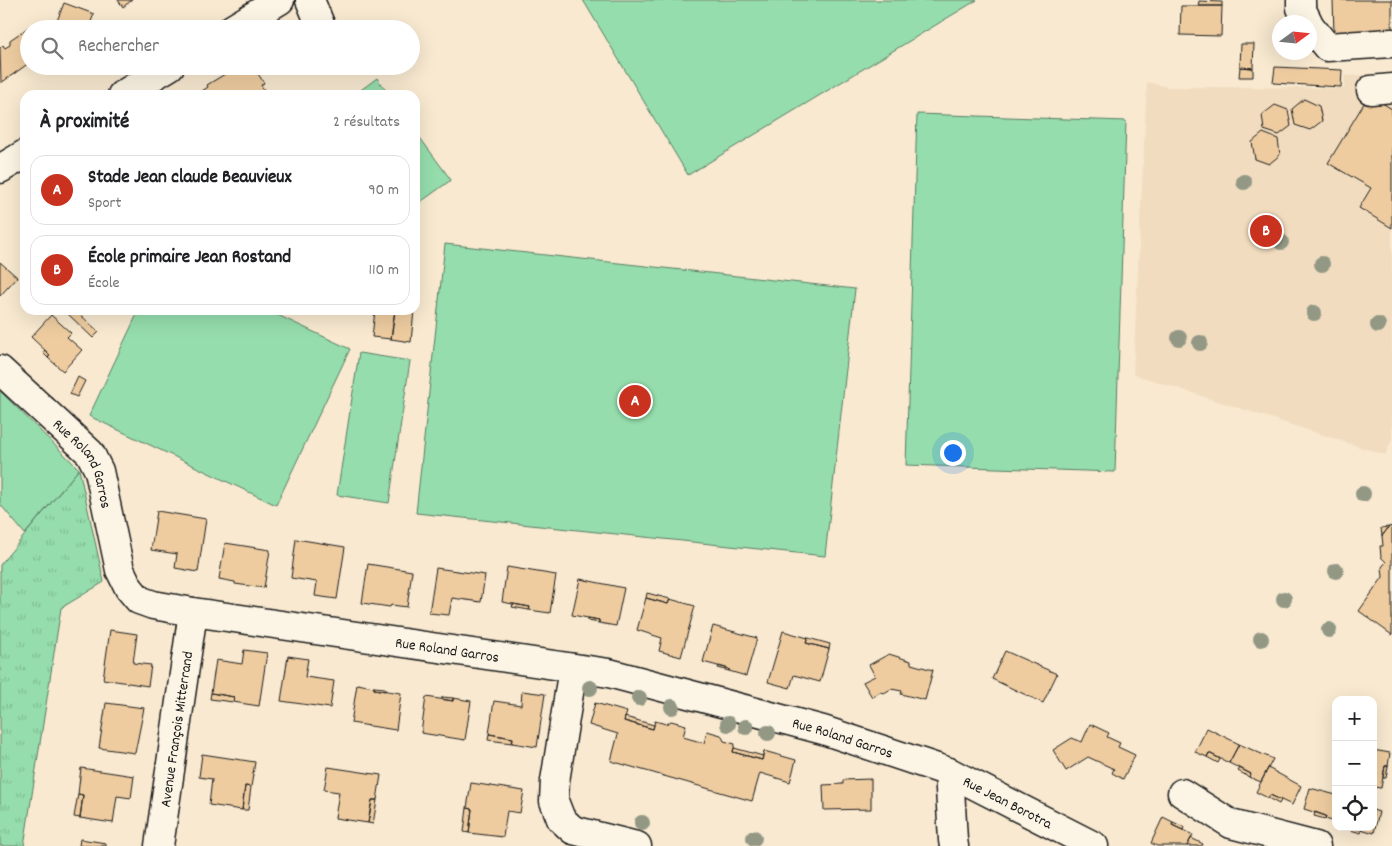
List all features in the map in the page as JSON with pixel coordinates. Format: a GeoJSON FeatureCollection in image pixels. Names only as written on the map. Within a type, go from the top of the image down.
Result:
{"type":"FeatureCollection","features":[{"type":"Feature","properties":{"kind":"street"},"geometry":{"type":"LineString","coordinates":[[247,20],[280,0]]}},
{"type":"Feature","properties":{"kind":"street"},"geometry":{"type":"LineString","coordinates":[[310,0],[318,20]]}},
{"type":"Feature","properties":{"kind":"street"},"geometry":{"type":"LineString","coordinates":[[1301,0],[1301,8],[1304,15]]}},
{"type":"Feature","properties":{"kind":"street"},"geometry":{"type":"LineString","coordinates":[[1317,35],[1327,47],[1392,43]]}},
{"type":"Feature","properties":{"kind":"street"},"geometry":{"type":"LineString","coordinates":[[130,90],[155,75]]}},
{"type":"Feature","properties":{"kind":"street"},"geometry":{"type":"LineString","coordinates":[[0,169],[20,157]]}},
{"type":"Feature","properties":{"kind":"street","name":"Rue Roland Garros"},"geometry":{"type":"LineString","coordinates":[[0,370],[90,452],[99,471],[120,570],[129,588],[139,600],[153,605],[193,612],[609,673],[823,730],[949,772]]}},
{"type":"Feature","properties":{"kind":"street","name":"Avenue François Mitterrand"},"geometry":{"type":"LineString","coordinates":[[159,846],[193,612]]}},
{"type":"Feature","properties":{"kind":"street"},"geometry":{"type":"LineString","coordinates":[[573,668],[555,781],[554,801],[561,819],[573,830],[636,846]]}},
{"type":"Feature","properties":{"kind":"street"},"geometry":{"type":"LineString","coordinates":[[949,772],[954,846]]}},
{"type":"Feature","properties":{"kind":"street","name":"Rue Jean Borotra"},"geometry":{"type":"LineString","coordinates":[[949,772],[1094,846]]}},
{"type":"Feature","properties":{"kind":"street"},"geometry":{"type":"LineString","coordinates":[[1182,793],[1231,824],[1316,846]]}},
{"type":"Feature","properties":{"kind":"shaded area"},"geometry":{"type":"Polygon","coordinates":[[[1392,74],[1392,440],[1385,455],[1133,374],[1147,82],[1168,87],[1345,88],[1344,76],[1392,74]]]}},
{"type":"Feature","properties":{"kind":"green space"},"geometry":{"type":"Polygon","coordinates":[[[583,0],[977,0],[688,175],[583,0]]]}},
{"type":"Feature","properties":{"kind":"green space"},"geometry":{"type":"Polygon","coordinates":[[[377,78],[385,90],[361,90],[377,78]]]}},
{"type":"Feature","properties":{"kind":"green space"},"geometry":{"type":"Polygon","coordinates":[[[917,114],[1126,121],[1115,472],[906,465],[917,114]]]}},
{"type":"Feature","properties":{"kind":"green space"},"geometry":{"type":"Polygon","coordinates":[[[420,138],[451,180],[420,202],[420,138]]]}},
{"type":"Feature","properties":{"kind":"green space"},"geometry":{"type":"Polygon","coordinates":[[[445,244],[855,289],[825,556],[416,513],[445,244]]]}},
{"type":"Feature","properties":{"kind":"green space"},"geometry":{"type":"Polygon","coordinates":[[[137,315],[278,315],[350,349],[276,505],[89,416],[137,315]]]}},
{"type":"Feature","properties":{"kind":"green space"},"geometry":{"type":"Polygon","coordinates":[[[359,353],[410,361],[389,503],[337,495],[359,353]]]}},
{"type":"Feature","properties":{"kind":"green space"},"geometry":{"type":"Polygon","coordinates":[[[0,391],[79,469],[25,534],[0,504],[0,391]]]}},
{"type":"Feature","properties":{"kind":"green space"},"geometry":{"type":"Polygon","coordinates":[[[79,469],[104,582],[61,608],[24,846],[0,846],[0,565],[79,469]]]}},
{"type":"Feature","properties":{"kind":"building"},"geometry":{"type":"Polygon","coordinates":[[[118,0],[132,0],[123,7],[118,0]]]}},
{"type":"Feature","properties":{"kind":"building"},"geometry":{"type":"Polygon","coordinates":[[[1333,0],[1392,0],[1392,32],[1334,34],[1333,0]]]}},
{"type":"Feature","properties":{"kind":"building"},"geometry":{"type":"Polygon","coordinates":[[[1199,1],[1222,2],[1222,6],[1198,6],[1199,1]]]}},
{"type":"Feature","properties":{"kind":"building"},"geometry":{"type":"Polygon","coordinates":[[[64,3],[94,14],[92,20],[57,20],[64,3]]]}},
{"type":"Feature","properties":{"kind":"building"},"geometry":{"type":"Polygon","coordinates":[[[1181,6],[1222,6],[1221,36],[1180,35],[1181,6]]]}},
{"type":"Feature","properties":{"kind":"building"},"geometry":{"type":"Polygon","coordinates":[[[20,33],[20,69],[1,83],[0,48],[3,45],[5,48],[10,45],[10,40],[20,33]]]}},
{"type":"Feature","properties":{"kind":"building"},"geometry":{"type":"Polygon","coordinates":[[[1241,44],[1254,44],[1253,68],[1240,67],[1241,44]]]}},
{"type":"Feature","properties":{"kind":"building"},"geometry":{"type":"Polygon","coordinates":[[[1240,67],[1253,68],[1253,77],[1239,77],[1240,67]]]}},
{"type":"Feature","properties":{"kind":"building"},"geometry":{"type":"Polygon","coordinates":[[[1275,67],[1342,70],[1341,87],[1273,83],[1275,67]]]}},
{"type":"Feature","properties":{"kind":"building"},"geometry":{"type":"Polygon","coordinates":[[[223,75],[259,75],[264,83],[261,85],[264,90],[204,90],[208,87],[207,85],[223,75]]]}},
{"type":"Feature","properties":{"kind":"building"},"geometry":{"type":"Polygon","coordinates":[[[1369,95],[1392,109],[1392,228],[1359,208],[1371,188],[1328,163],[1369,95]]]}},
{"type":"Feature","properties":{"kind":"building"},"geometry":{"type":"Polygon","coordinates":[[[1304,99],[1319,106],[1322,121],[1310,130],[1295,125],[1292,109],[1304,99]]]}},
{"type":"Feature","properties":{"kind":"building"},"geometry":{"type":"Polygon","coordinates":[[[1275,105],[1288,110],[1291,126],[1279,135],[1264,130],[1262,115],[1275,105]]]}},
{"type":"Feature","properties":{"kind":"building"},"geometry":{"type":"Polygon","coordinates":[[[1263,133],[1278,139],[1280,155],[1269,164],[1255,159],[1252,142],[1263,133]]]}},
{"type":"Feature","properties":{"kind":"building"},"geometry":{"type":"Polygon","coordinates":[[[0,262],[17,277],[0,296],[0,262]]]}},
{"type":"Feature","properties":{"kind":"building"},"geometry":{"type":"Polygon","coordinates":[[[51,315],[71,333],[67,337],[82,350],[63,371],[48,358],[50,355],[31,337],[51,315]]]}},
{"type":"Feature","properties":{"kind":"building"},"geometry":{"type":"Polygon","coordinates":[[[69,315],[80,315],[99,332],[93,338],[69,315]]]}},
{"type":"Feature","properties":{"kind":"building"},"geometry":{"type":"Polygon","coordinates":[[[374,315],[394,315],[391,339],[372,337],[374,315]]]}},
{"type":"Feature","properties":{"kind":"building"},"geometry":{"type":"Polygon","coordinates":[[[394,315],[414,315],[411,342],[391,339],[394,315]]]}},
{"type":"Feature","properties":{"kind":"building"},"geometry":{"type":"Polygon","coordinates":[[[45,350],[50,355],[48,358],[43,353],[45,350]]]}},
{"type":"Feature","properties":{"kind":"building"},"geometry":{"type":"Polygon","coordinates":[[[78,377],[85,381],[77,397],[70,394],[78,377]]]}},
{"type":"Feature","properties":{"kind":"building"},"geometry":{"type":"Polygon","coordinates":[[[157,511],[206,519],[198,572],[175,568],[177,554],[151,550],[157,511]]]}},
{"type":"Feature","properties":{"kind":"building"},"geometry":{"type":"Polygon","coordinates":[[[1392,526],[1392,635],[1359,611],[1383,577],[1382,567],[1386,562],[1381,557],[1380,546],[1383,546],[1382,536],[1392,526]]]}},
{"type":"Feature","properties":{"kind":"building"},"geometry":{"type":"Polygon","coordinates":[[[1389,527],[1382,536],[1381,528],[1389,527]]]}},
{"type":"Feature","properties":{"kind":"building"},"geometry":{"type":"Polygon","coordinates":[[[296,539],[345,547],[337,599],[315,596],[317,582],[291,578],[296,539]]]}},
{"type":"Feature","properties":{"kind":"building"},"geometry":{"type":"Polygon","coordinates":[[[225,543],[270,550],[264,588],[235,584],[235,582],[219,579],[225,543]]]}},
{"type":"Feature","properties":{"kind":"building"},"geometry":{"type":"Polygon","coordinates":[[[368,564],[412,571],[407,607],[391,605],[390,607],[362,603],[368,564]]]}},
{"type":"Feature","properties":{"kind":"building"},"geometry":{"type":"Polygon","coordinates":[[[507,567],[556,575],[550,613],[529,610],[530,607],[502,602],[507,567]]]}},
{"type":"Feature","properties":{"kind":"building"},"geometry":{"type":"Polygon","coordinates":[[[436,568],[485,575],[481,602],[452,598],[449,615],[429,613],[436,568]]]}},
{"type":"Feature","properties":{"kind":"building"},"geometry":{"type":"Polygon","coordinates":[[[580,579],[624,588],[616,626],[599,623],[599,620],[572,615],[580,579]]]}},
{"type":"Feature","properties":{"kind":"building"},"geometry":{"type":"Polygon","coordinates":[[[647,593],[670,599],[668,604],[646,598],[647,593]]]}},
{"type":"Feature","properties":{"kind":"building"},"geometry":{"type":"Polygon","coordinates":[[[646,598],[668,604],[670,599],[695,606],[681,657],[659,651],[662,638],[637,630],[646,598]]]}},
{"type":"Feature","properties":{"kind":"building"},"geometry":{"type":"Polygon","coordinates":[[[513,604],[530,607],[529,610],[512,607],[513,604]]]}},
{"type":"Feature","properties":{"kind":"building"},"geometry":{"type":"Polygon","coordinates":[[[588,618],[599,620],[599,623],[588,621],[588,618]]]}},
{"type":"Feature","properties":{"kind":"building"},"geometry":{"type":"Polygon","coordinates":[[[713,626],[757,638],[746,676],[703,662],[713,626]]]}},
{"type":"Feature","properties":{"kind":"building"},"geometry":{"type":"Polygon","coordinates":[[[110,630],[137,634],[133,663],[151,665],[148,686],[103,679],[110,630]]]}},
{"type":"Feature","properties":{"kind":"building"},"geometry":{"type":"Polygon","coordinates":[[[783,631],[808,638],[806,643],[829,649],[820,682],[794,675],[790,688],[768,682],[783,631]]]}},
{"type":"Feature","properties":{"kind":"building"},"geometry":{"type":"Polygon","coordinates":[[[808,638],[830,644],[829,649],[806,643],[808,638]]]}},
{"type":"Feature","properties":{"kind":"building"},"geometry":{"type":"Polygon","coordinates":[[[244,650],[267,653],[259,706],[233,702],[234,697],[211,693],[216,660],[242,664],[244,650]]]}},
{"type":"Feature","properties":{"kind":"building"},"geometry":{"type":"Polygon","coordinates":[[[1005,651],[1057,674],[1043,703],[992,679],[1005,651]]]}},
{"type":"Feature","properties":{"kind":"building"},"geometry":{"type":"Polygon","coordinates":[[[889,654],[911,661],[911,664],[933,670],[925,700],[901,694],[902,691],[891,689],[884,693],[880,692],[872,697],[863,682],[875,676],[869,665],[889,654]]]}},
{"type":"Feature","properties":{"kind":"building"},"geometry":{"type":"Polygon","coordinates":[[[288,656],[308,659],[305,677],[334,681],[330,708],[281,701],[288,656]]]}},
{"type":"Feature","properties":{"kind":"building"},"geometry":{"type":"Polygon","coordinates":[[[719,666],[729,669],[729,671],[718,668],[719,666]]]}},
{"type":"Feature","properties":{"kind":"building"},"geometry":{"type":"Polygon","coordinates":[[[357,684],[401,693],[396,730],[351,723],[357,684]]]}},
{"type":"Feature","properties":{"kind":"building"},"geometry":{"type":"Polygon","coordinates":[[[374,687],[385,688],[385,691],[374,689],[374,687]]]}},
{"type":"Feature","properties":{"kind":"building"},"geometry":{"type":"Polygon","coordinates":[[[522,691],[545,694],[537,747],[512,743],[513,738],[489,734],[494,701],[521,705],[522,691]]]}},
{"type":"Feature","properties":{"kind":"building"},"geometry":{"type":"Polygon","coordinates":[[[211,693],[234,697],[233,702],[210,699],[211,693]]]}},
{"type":"Feature","properties":{"kind":"building"},"geometry":{"type":"Polygon","coordinates":[[[426,697],[453,701],[453,698],[471,701],[465,740],[421,733],[426,697]]]}},
{"type":"Feature","properties":{"kind":"building"},"geometry":{"type":"Polygon","coordinates":[[[442,697],[453,698],[453,701],[442,699],[442,697]]]}},
{"type":"Feature","properties":{"kind":"building"},"geometry":{"type":"Polygon","coordinates":[[[106,703],[144,708],[135,753],[99,748],[106,703]]]}},
{"type":"Feature","properties":{"kind":"building"},"geometry":{"type":"Polygon","coordinates":[[[595,703],[627,712],[624,721],[653,729],[655,721],[666,724],[671,721],[686,725],[683,737],[704,743],[707,731],[721,735],[724,741],[735,744],[733,752],[762,760],[764,751],[796,760],[790,782],[760,773],[752,801],[611,761],[618,734],[589,725],[595,703]]]}},
{"type":"Feature","properties":{"kind":"building"},"geometry":{"type":"Polygon","coordinates":[[[625,717],[654,725],[653,729],[624,721],[625,717]]]}},
{"type":"Feature","properties":{"kind":"building"},"geometry":{"type":"Polygon","coordinates":[[[1090,724],[1109,733],[1107,737],[1120,743],[1118,747],[1135,755],[1123,779],[1112,773],[1114,769],[1088,757],[1066,771],[1053,750],[1072,738],[1082,742],[1090,724]]]}},
{"type":"Feature","properties":{"kind":"building"},"geometry":{"type":"Polygon","coordinates":[[[1207,728],[1239,744],[1229,763],[1209,753],[1207,757],[1195,752],[1207,728]]]}},
{"type":"Feature","properties":{"kind":"building"},"geometry":{"type":"Polygon","coordinates":[[[489,734],[513,738],[512,743],[488,740],[489,734]]]}},
{"type":"Feature","properties":{"kind":"building"},"geometry":{"type":"Polygon","coordinates":[[[1239,744],[1273,759],[1261,782],[1249,777],[1251,774],[1229,763],[1239,744]]]}},
{"type":"Feature","properties":{"kind":"building"},"geometry":{"type":"Polygon","coordinates":[[[734,748],[763,756],[762,760],[733,752],[734,748]]]}},
{"type":"Feature","properties":{"kind":"building"},"geometry":{"type":"Polygon","coordinates":[[[1377,751],[1390,753],[1388,766],[1385,766],[1381,788],[1377,788],[1377,751]]]}},
{"type":"Feature","properties":{"kind":"building"},"geometry":{"type":"Polygon","coordinates":[[[1209,753],[1220,759],[1218,763],[1207,757],[1209,753]]]}},
{"type":"Feature","properties":{"kind":"building"},"geometry":{"type":"Polygon","coordinates":[[[202,754],[255,762],[251,787],[245,786],[242,810],[209,805],[212,779],[199,777],[202,754]]]}},
{"type":"Feature","properties":{"kind":"building"},"geometry":{"type":"Polygon","coordinates":[[[1385,766],[1388,766],[1386,778],[1383,778],[1385,766]]]}},
{"type":"Feature","properties":{"kind":"building"},"geometry":{"type":"Polygon","coordinates":[[[328,767],[381,775],[377,800],[372,800],[368,823],[335,818],[339,792],[324,790],[328,767]]]}},
{"type":"Feature","properties":{"kind":"building"},"geometry":{"type":"Polygon","coordinates":[[[81,768],[134,776],[131,798],[117,796],[113,823],[80,818],[83,795],[78,794],[81,768]]]}},
{"type":"Feature","properties":{"kind":"building"},"geometry":{"type":"Polygon","coordinates":[[[1240,768],[1251,774],[1249,777],[1238,771],[1240,768]]]}},
{"type":"Feature","properties":{"kind":"building"},"geometry":{"type":"Polygon","coordinates":[[[1268,768],[1301,786],[1292,805],[1270,795],[1268,798],[1256,792],[1268,768]]]}},
{"type":"Feature","properties":{"kind":"building"},"geometry":{"type":"Polygon","coordinates":[[[871,779],[871,809],[824,810],[823,785],[843,784],[843,780],[871,779]]]}},
{"type":"Feature","properties":{"kind":"building"},"geometry":{"type":"Polygon","coordinates":[[[471,783],[524,791],[520,813],[507,811],[503,837],[469,833],[472,809],[467,808],[471,783]]]}},
{"type":"Feature","properties":{"kind":"building"},"geometry":{"type":"Polygon","coordinates":[[[245,786],[251,787],[248,810],[242,810],[245,786]]]}},
{"type":"Feature","properties":{"kind":"building"},"geometry":{"type":"Polygon","coordinates":[[[1310,788],[1332,794],[1332,821],[1325,819],[1326,816],[1304,809],[1310,788]]]}},
{"type":"Feature","properties":{"kind":"building"},"geometry":{"type":"Polygon","coordinates":[[[78,794],[83,795],[80,818],[74,817],[78,794]]]}},
{"type":"Feature","properties":{"kind":"building"},"geometry":{"type":"Polygon","coordinates":[[[1270,795],[1281,800],[1279,804],[1268,798],[1270,795]]]}},
{"type":"Feature","properties":{"kind":"building"},"geometry":{"type":"Polygon","coordinates":[[[372,800],[377,800],[373,824],[368,823],[372,800]]]}},
{"type":"Feature","properties":{"kind":"building"},"geometry":{"type":"Polygon","coordinates":[[[467,808],[472,809],[469,833],[464,832],[467,808]]]}},
{"type":"Feature","properties":{"kind":"building"},"geometry":{"type":"Polygon","coordinates":[[[1315,812],[1326,816],[1325,819],[1314,816],[1315,812]]]}},
{"type":"Feature","properties":{"kind":"building"},"geometry":{"type":"Polygon","coordinates":[[[1163,817],[1173,822],[1172,825],[1193,835],[1187,846],[1157,846],[1151,843],[1163,817]]]}},
{"type":"Feature","properties":{"kind":"building"},"geometry":{"type":"Polygon","coordinates":[[[1173,822],[1184,827],[1183,830],[1172,825],[1173,822]]]}},
{"type":"Feature","properties":{"kind":"building"},"geometry":{"type":"Polygon","coordinates":[[[1191,838],[1203,844],[1202,846],[1187,846],[1191,838]]]}},
{"type":"Feature","properties":{"kind":"building"},"geometry":{"type":"Polygon","coordinates":[[[80,839],[106,843],[106,846],[79,846],[80,839]]]}},
{"type":"Feature","properties":{"kind":"place","name":"École primaire Jean Rostand"},"geometry":{"type":"Point","coordinates":[1266,231]}},
{"type":"Feature","properties":{"kind":"place","name":"Stade Jean claude Beauvieux"},"geometry":{"type":"Point","coordinates":[635,401]}}]}
